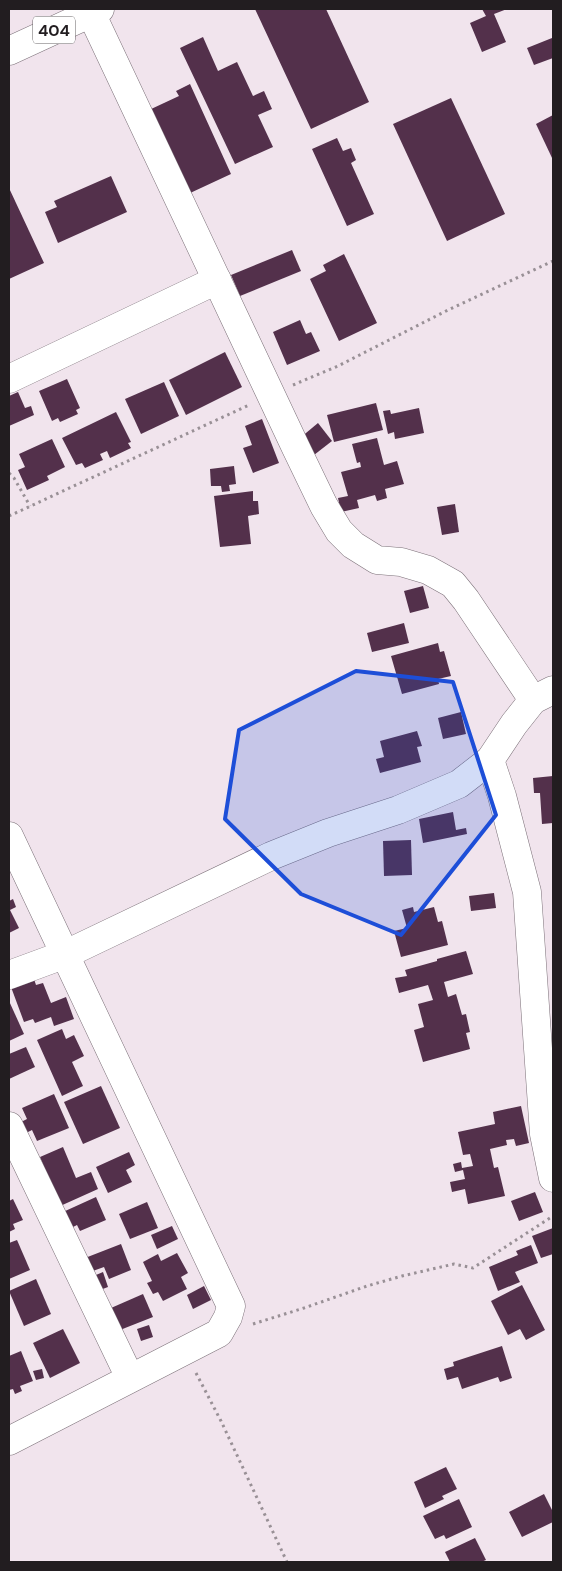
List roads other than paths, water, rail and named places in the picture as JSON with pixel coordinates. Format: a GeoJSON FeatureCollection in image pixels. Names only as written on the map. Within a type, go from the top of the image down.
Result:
{"type":"FeatureCollection","features":[{"type":"Feature","properties":{"kind":"main road","name":"404"},"geometry":{"type":"LineString","coordinates":[[9,51],[96,11]]}},
{"type":"Feature","properties":{"kind":"main road"},"geometry":{"type":"LineString","coordinates":[[9,974],[66,954],[271,856],[328,833],[398,810],[459,784],[490,760],[514,724],[543,695],[453,584],[428,570],[401,562],[377,560],[353,545],[339,531],[324,506],[217,280],[96,11]]}},
{"type":"Feature","properties":{"kind":"main road"},"geometry":{"type":"LineString","coordinates":[[9,380],[217,280]]}},
{"type":"Feature","properties":{"kind":"main road"},"geometry":{"type":"LineString","coordinates":[[490,760],[502,796],[527,892],[544,1134],[553,1178]]}},
{"type":"Feature","properties":{"kind":"main road"},"geometry":{"type":"LineString","coordinates":[[9,836],[230,1306],[228,1317],[219,1333],[10,1439]]}},
{"type":"Feature","properties":{"kind":"main road"},"geometry":{"type":"LineString","coordinates":[[9,1126],[130,1378]]}}]}
